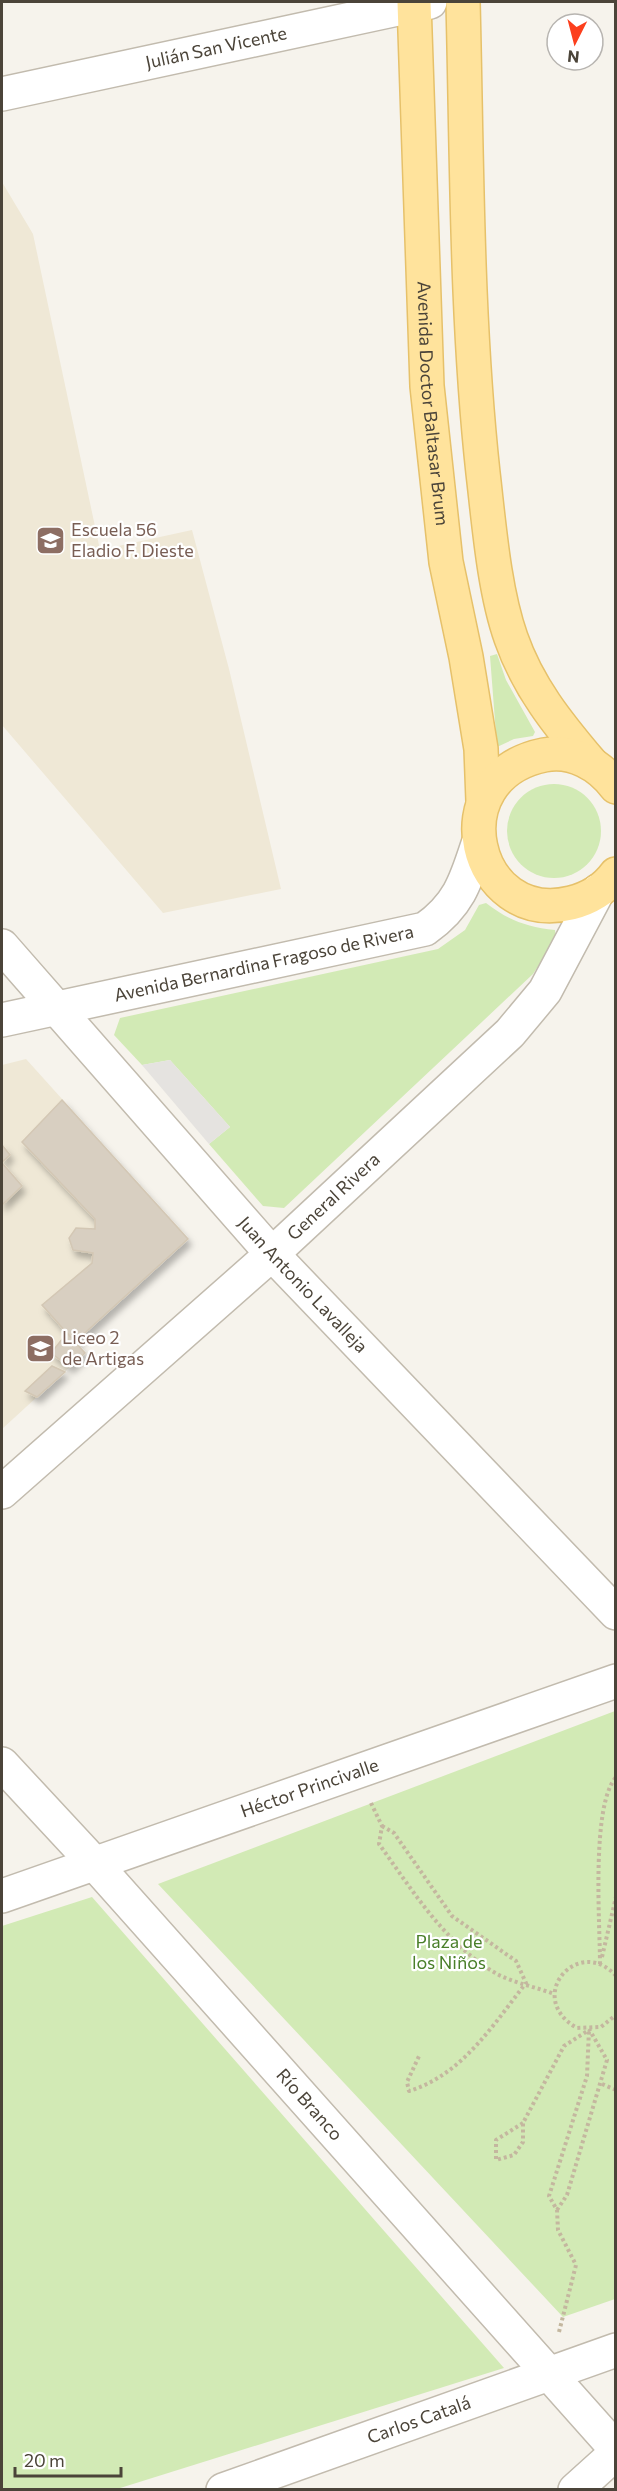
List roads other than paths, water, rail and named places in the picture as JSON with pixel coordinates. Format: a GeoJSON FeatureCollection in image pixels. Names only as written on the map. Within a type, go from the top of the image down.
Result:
{"type":"FeatureCollection","features":[{"type":"Feature","properties":{"kind":"main road"},"geometry":{"type":"LineString","coordinates":[[463,2],[474,386],[492,549],[511,637],[533,687],[554,720],[608,777]]}},
{"type":"Feature","properties":{"kind":"main road","name":"Avenida Doctor Baltasar Brum"},"geometry":{"type":"LineString","coordinates":[[420,3],[427,386],[446,562],[466,657],[481,749],[483,801]]}},
{"type":"Feature","properties":{"kind":"main road"},"geometry":{"type":"LineString","coordinates":[[608,777],[571,756],[550,753],[529,758],[509,768],[494,782],[483,801],[477,822],[478,843],[484,862],[494,878],[525,900],[543,905],[563,905],[582,900],[611,879]]}},
{"type":"Feature","properties":{"kind":"street","name":"Julián San Vicente"},"geometry":{"type":"LineString","coordinates":[[2,94],[420,3]]}},
{"type":"Feature","properties":{"kind":"street","name":"Avenida Bernardina Fragoso de Rivera"},"geometry":{"type":"LineString","coordinates":[[2,1020],[425,929],[442,917],[463,889],[478,843]]}},
{"type":"Feature","properties":{"kind":"street","name":"General Rivera"},"geometry":{"type":"LineString","coordinates":[[2,1492],[272,1254],[510,1033],[545,991],[611,879]]}},
{"type":"Feature","properties":{"kind":"street","name":"Juan Antonio Lavalleja"},"geometry":{"type":"LineString","coordinates":[[2,946],[272,1254],[615,1613]]}},
{"type":"Feature","properties":{"kind":"street","name":"Héctor Princivalle"},"geometry":{"type":"LineString","coordinates":[[2,1896],[615,1681]]}},
{"type":"Feature","properties":{"kind":"street","name":"Río Branco"},"geometry":{"type":"LineString","coordinates":[[2,1764],[94,1863],[615,2451]]}},
{"type":"Feature","properties":{"kind":"street","name":"Carlos Catalá"},"geometry":{"type":"LineString","coordinates":[[223,2490],[615,2350]]}},
{"type":"Feature","properties":{"kind":"street"},"geometry":{"type":"LineString","coordinates":[[575,2490],[615,2451]]}},
{"type":"Feature","properties":{"kind":"place","name":"Escuela 56 Eladio F. Dieste"},"geometry":{"type":"Point","coordinates":[50,540]}},
{"type":"Feature","properties":{"kind":"place","name":"Liceo 2 de Artigas"},"geometry":{"type":"Point","coordinates":[41,1348]}},
{"type":"Feature","properties":{"kind":"park label","name":"Plaza de los Niños"},"geometry":{"type":"Point","coordinates":[449,1952]}}]}
